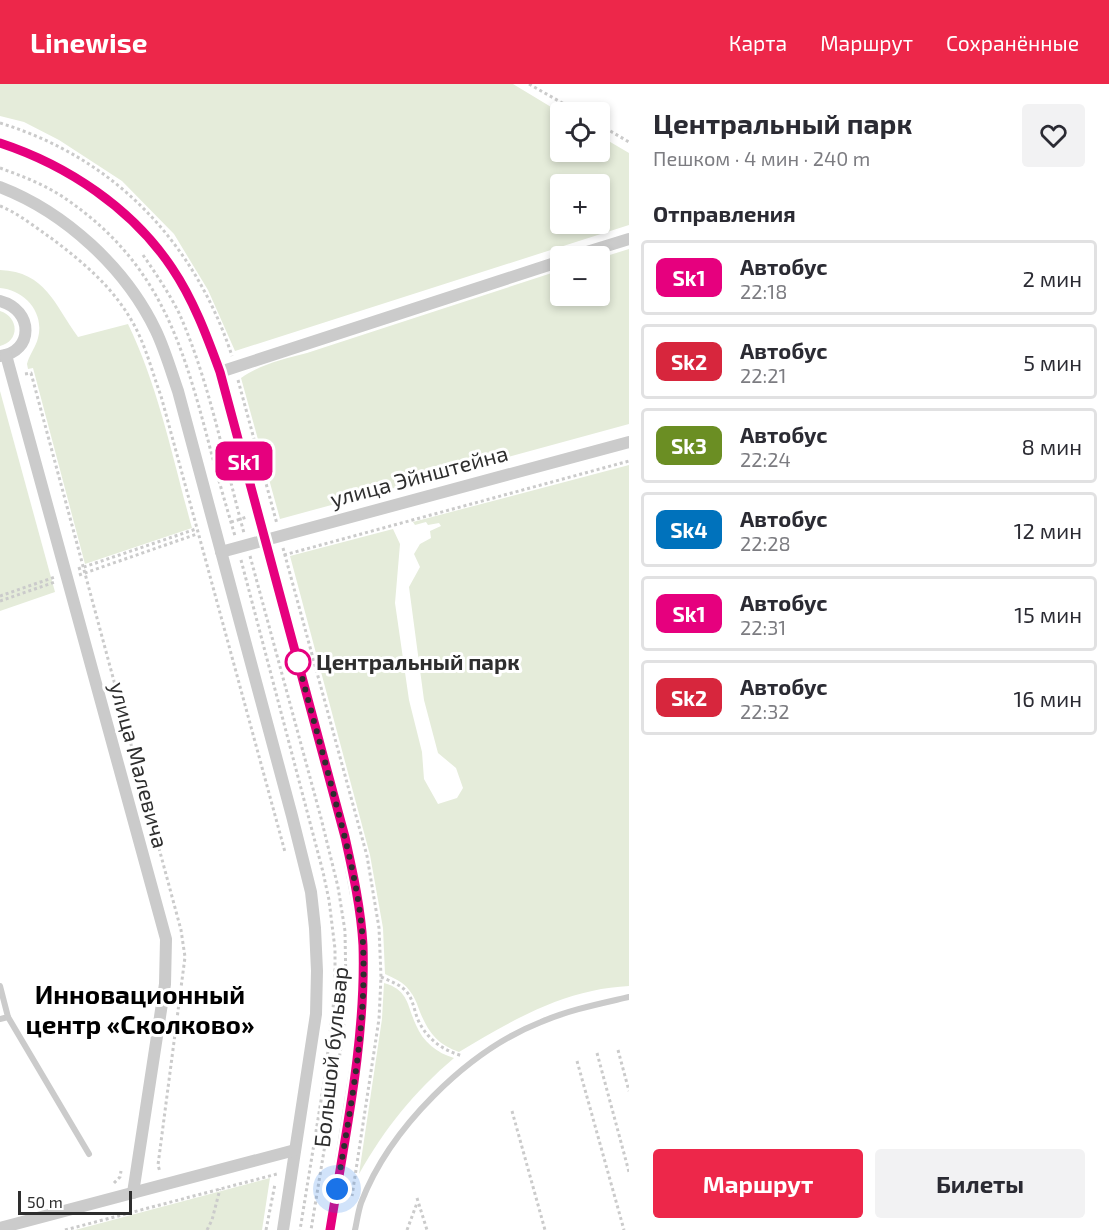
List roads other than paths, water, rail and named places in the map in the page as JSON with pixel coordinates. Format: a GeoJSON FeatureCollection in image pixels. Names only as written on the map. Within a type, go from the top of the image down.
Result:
{"type":"FeatureCollection","features":[{"type":"Feature","properties":{"kind":"street","name":"Большой бульвар"},"geometry":{"type":"LineString","coordinates":[[0,143],[29,153],[68,172],[128,218],[176,275],[201,324],[220,372],[355,881],[363,944],[363,995],[357,1058],[330,1230]]}},
{"type":"Feature","properties":{"kind":"street","name":"Большой бульвар"},"geometry":{"type":"LineString","coordinates":[[0,187],[54,215],[89,244],[118,274],[140,302],[155,330],[178,391],[311,892],[317,971],[316,1014],[283,1230]]}},
{"type":"Feature","properties":{"kind":"street"},"geometry":{"type":"LineString","coordinates":[[605,246],[629,238]]}},
{"type":"Feature","properties":{"kind":"street"},"geometry":{"type":"LineString","coordinates":[[220,372],[550,265]]}},
{"type":"Feature","properties":{"kind":"street"},"geometry":{"type":"LineString","coordinates":[[0,301],[11,304],[19,310],[25,320],[26,331],[23,341],[16,350],[3,356]]}},
{"type":"Feature","properties":{"kind":"street","name":"улица Малевича"},"geometry":{"type":"LineString","coordinates":[[3,356],[60,578],[166,939],[165,984],[133,1192]]}},
{"type":"Feature","properties":{"kind":"street","name":"улица Эйнштейна"},"geometry":{"type":"LineString","coordinates":[[221,552],[629,442]]}},
{"type":"Feature","properties":{"kind":"street"},"geometry":{"type":"LineString","coordinates":[[0,1228],[295,1150]]}},
{"type":"Feature","properties":{"kind":"lane"},"geometry":{"type":"LineString","coordinates":[[0,986],[8,1017],[89,1154]]}},
{"type":"Feature","properties":{"kind":"lane"},"geometry":{"type":"LineString","coordinates":[[355,1230],[360,1205],[386,1155],[414,1118],[444,1085],[491,1049],[540,1022],[585,1007],[629,997]]}},
{"type":"Feature","properties":{"kind":"lane"},"geometry":{"type":"LineString","coordinates":[[0,1019],[8,1017]]}},
{"type":"Feature","properties":{"kind":"place","name":"Центральный парк"},"geometry":{"type":"Point","coordinates":[298,662]}},
{"type":"Feature","properties":{"kind":"district","name":"Инновационный центр «Сколково»"},"geometry":{"type":"Point","coordinates":[140,1010]}}]}
